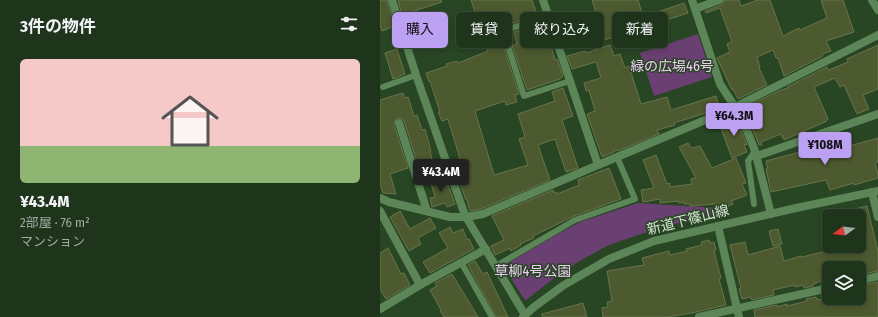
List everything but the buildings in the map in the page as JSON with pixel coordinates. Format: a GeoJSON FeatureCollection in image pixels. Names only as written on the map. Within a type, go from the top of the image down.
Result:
{"type":"FeatureCollection","features":[{"type":"Feature","properties":{"kind":"street"},"geometry":{"type":"LineString","coordinates":[[392,0],[416,75],[466,217],[524,316]]}},
{"type":"Feature","properties":{"kind":"street"},"geometry":{"type":"LineString","coordinates":[[543,0],[548,12]]}},
{"type":"Feature","properties":{"kind":"street"},"geometry":{"type":"LineString","coordinates":[[692,0],[720,84],[735,107],[739,110],[756,154],[771,214]]}},
{"type":"Feature","properties":{"kind":"street"},"geometry":{"type":"LineString","coordinates":[[695,9],[719,0]]}},
{"type":"Feature","properties":{"kind":"street"},"geometry":{"type":"LineString","coordinates":[[872,0],[878,10]]}},
{"type":"Feature","properties":{"kind":"street"},"geometry":{"type":"LineString","coordinates":[[380,198],[389,202],[450,217],[466,217],[483,214],[735,107],[878,35]]}},
{"type":"Feature","properties":{"kind":"street"},"geometry":{"type":"LineString","coordinates":[[559,48],[598,164]]}},
{"type":"Feature","properties":{"kind":"street"},"geometry":{"type":"LineString","coordinates":[[756,154],[878,114]]}},
{"type":"Feature","properties":{"kind":"street"},"geometry":{"type":"LineString","coordinates":[[399,123],[427,211]]}},
{"type":"Feature","properties":{"kind":"street"},"geometry":{"type":"LineString","coordinates":[[875,191],[878,217]]}},
{"type":"Feature","properties":{"kind":"street","name":"新道下篠山線"},"geometry":{"type":"LineString","coordinates":[[524,316],[564,285],[609,259],[654,241],[875,191]]}},
{"type":"Feature","properties":{"kind":"street"},"geometry":{"type":"LineString","coordinates":[[380,207],[389,202]]}},
{"type":"Feature","properties":{"kind":"street"},"geometry":{"type":"LineString","coordinates":[[380,211],[420,285]]}},
{"type":"Feature","properties":{"kind":"street"},"geometry":{"type":"LineString","coordinates":[[718,226],[738,313]]}},
{"type":"Feature","properties":{"kind":"street"},"geometry":{"type":"LineString","coordinates":[[380,309],[486,249]]}},
{"type":"Feature","properties":{"kind":"street"},"geometry":{"type":"LineString","coordinates":[[866,279],[878,276]]}},
{"type":"Feature","properties":{"kind":"street"},"geometry":{"type":"LineString","coordinates":[[699,317],[738,313],[822,290]]}},
{"type":"Feature","properties":{"kind":"lane"},"geometry":{"type":"LineString","coordinates":[[520,25],[503,31],[524,96],[570,81]]}},
{"type":"Feature","properties":{"kind":"lane"},"geometry":{"type":"LineString","coordinates":[[383,87],[416,75]]}},
{"type":"Feature","properties":{"kind":"lane"},"geometry":{"type":"LineString","coordinates":[[754,204],[748,161],[756,154]]}},
{"type":"Feature","properties":{"kind":"lane"},"geometry":{"type":"LineString","coordinates":[[496,266],[575,220],[635,200],[617,157]]}},
{"type":"Feature","properties":{"kind":"lane"},"geometry":{"type":"LineString","coordinates":[[461,262],[492,317]]}},
{"type":"Feature","properties":{"kind":"green space","name":"緑の広場46号"},"geometry":{"type":"Polygon","coordinates":[[[698,34],[712,77],[654,96],[640,53],[655,48],[668,48],[668,44],[698,34]]]}},
{"type":"Feature","properties":{"kind":"green space","name":"草柳4号公園"},"geometry":{"type":"Polygon","coordinates":[[[638,203],[717,208],[718,214],[662,227],[609,245],[581,260],[526,300],[524,299],[503,266],[580,222],[638,203]]]}}]}
